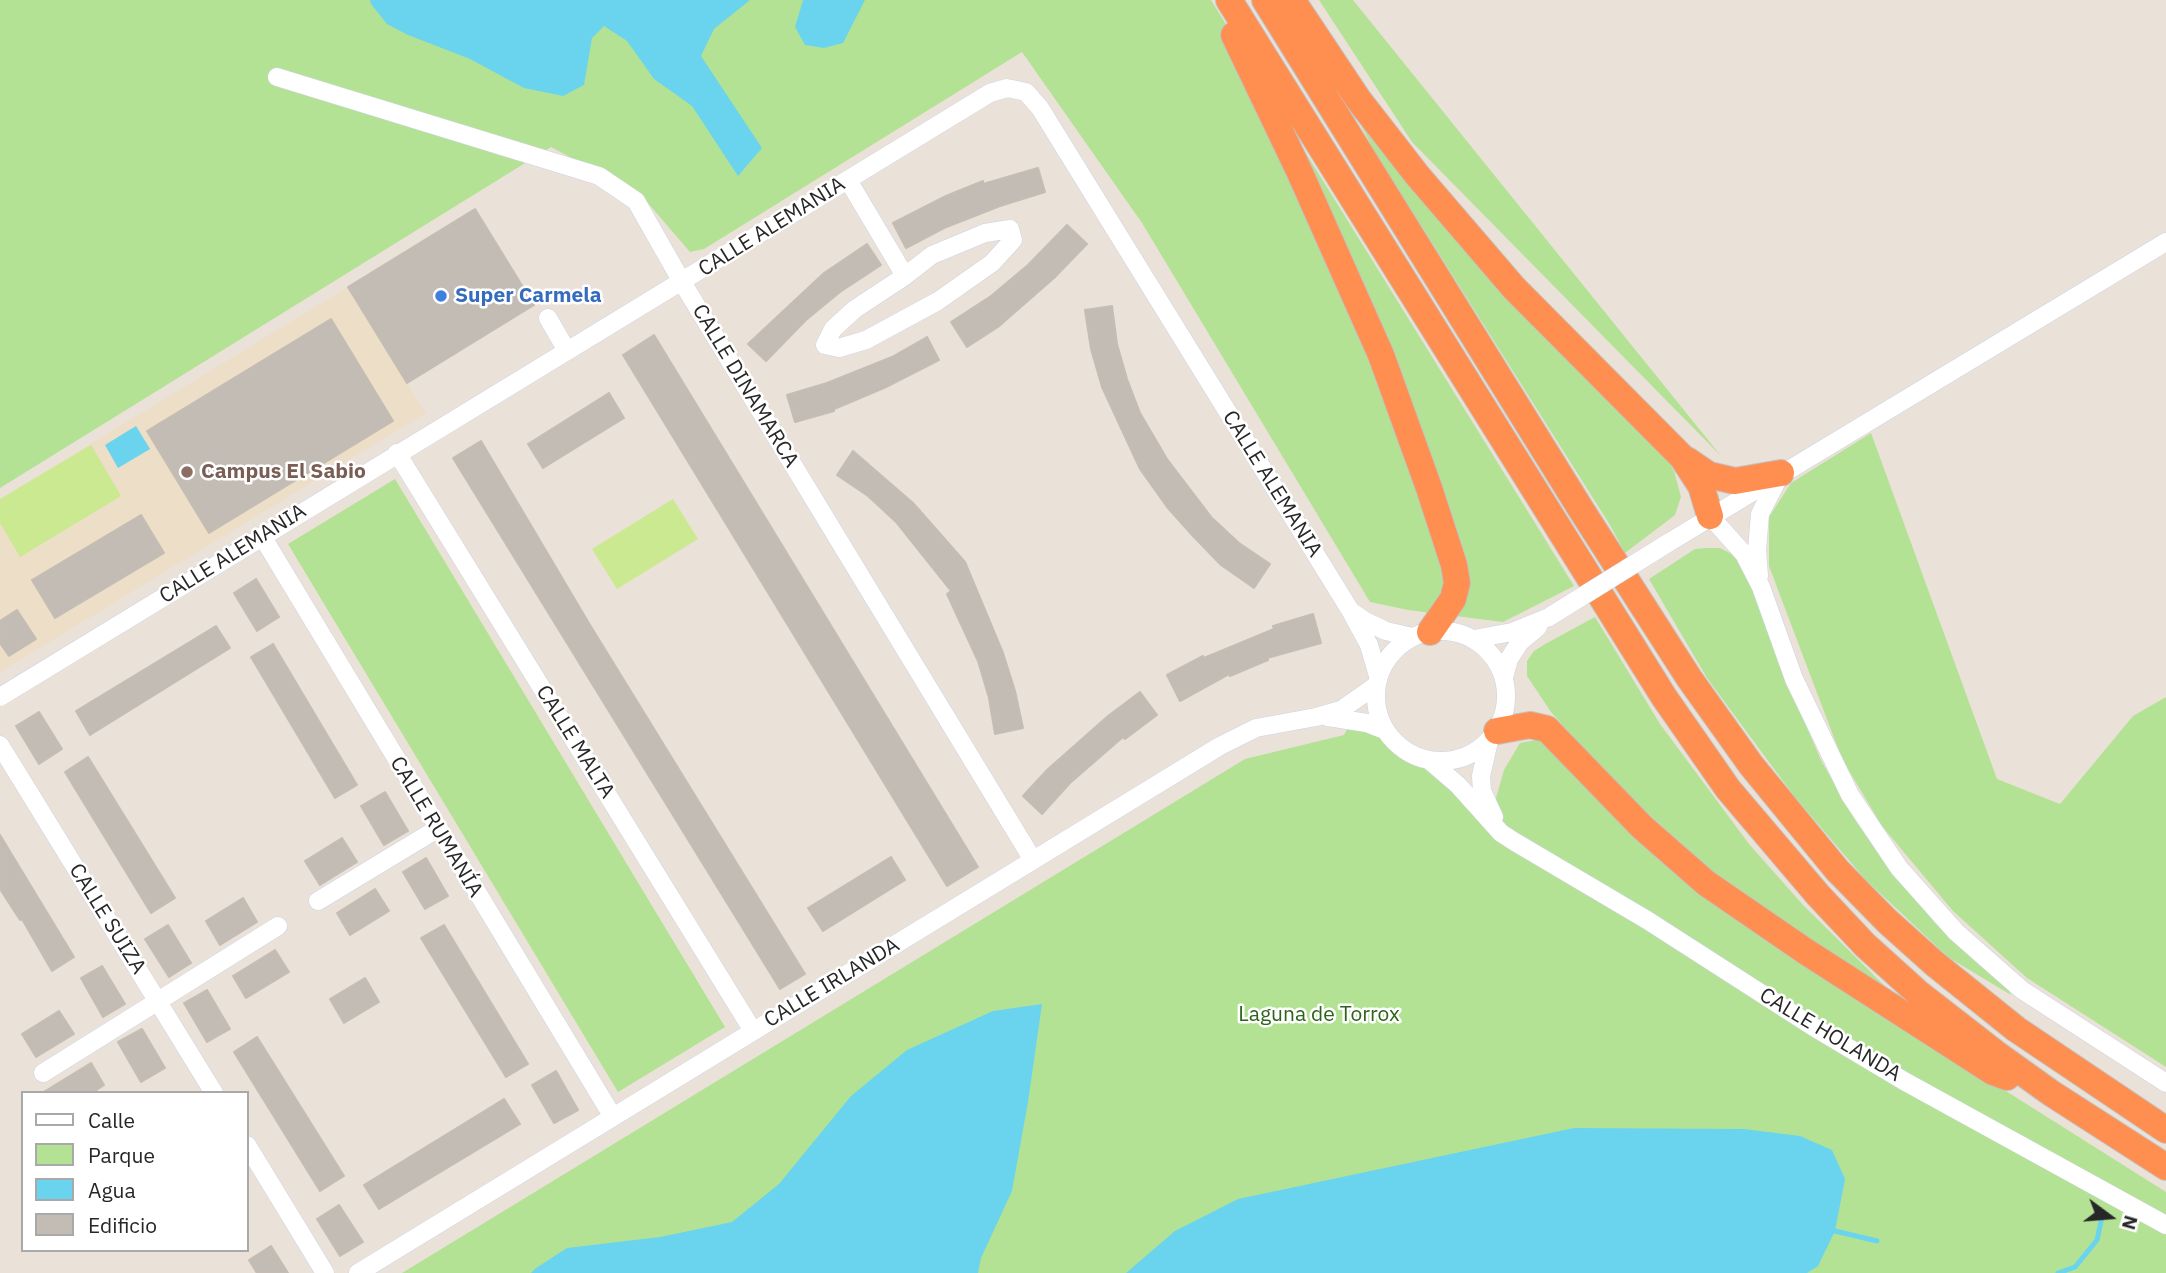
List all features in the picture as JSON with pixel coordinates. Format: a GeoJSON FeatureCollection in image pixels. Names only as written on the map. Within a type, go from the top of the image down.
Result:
{"type":"FeatureCollection","features":[{"type":"Feature","properties":{"kind":"highway"},"geometry":{"type":"LineString","coordinates":[[1227,0],[1233,33],[1300,173],[1381,355],[1454,565],[1457,583],[1453,599],[1421,635]]}},
{"type":"Feature","properties":{"kind":"highway"},"geometry":{"type":"LineString","coordinates":[[1227,0],[1657,685],[1728,789],[1818,895],[1865,945],[1917,992],[2051,1093],[2166,1167]]}},
{"type":"Feature","properties":{"kind":"highway"},"geometry":{"type":"LineString","coordinates":[[1265,0],[1582,511],[1689,678],[1751,765],[1837,870],[1886,921],[2016,1030],[2166,1130]]}},
{"type":"Feature","properties":{"kind":"highway"},"geometry":{"type":"LineString","coordinates":[[1292,0],[1358,99],[1417,175],[1514,288],[1682,457],[1709,475],[1735,481],[1781,473]]}},
{"type":"Feature","properties":{"kind":"highway"},"geometry":{"type":"LineString","coordinates":[[1682,457],[1701,486],[1710,516]]}},
{"type":"Feature","properties":{"kind":"highway"},"geometry":{"type":"LineString","coordinates":[[1493,736],[1530,725],[1547,729],[1642,827],[1706,883],[1805,951],[1993,1072],[2051,1093]]}},
{"type":"Feature","properties":{"kind":"street","name":"CALLE DINAMARCA"},"geometry":{"type":"LineString","coordinates":[[278,77],[599,176],[636,201],[682,282],[1033,860]]}},
{"type":"Feature","properties":{"kind":"street","name":"CALLE ALEMANIA"},"geometry":{"type":"LineString","coordinates":[[0,697],[990,93],[1007,88],[1026,92],[1040,108],[1350,610],[1369,645],[1377,681]]}},
{"type":"Feature","properties":{"kind":"street"},"geometry":{"type":"LineString","coordinates":[[848,180],[905,276]]}},
{"type":"Feature","properties":{"kind":"street"},"geometry":{"type":"LineString","coordinates":[[1010,229],[1013,240],[992,263],[938,301],[866,340],[839,348],[825,345],[833,329],[855,309],[905,276],[932,256],[985,233],[1010,229]]}},
{"type":"Feature","properties":{"kind":"street"},"geometry":{"type":"LineString","coordinates":[[1504,677],[1509,659],[1520,642],[1549,617],[1710,516],[2166,242]]}},
{"type":"Feature","properties":{"kind":"street"},"geometry":{"type":"LineString","coordinates":[[548,318],[567,351]]}},
{"type":"Feature","properties":{"kind":"street","name":"CALLE MALTA"},"geometry":{"type":"LineString","coordinates":[[397,453],[753,1031]]}},
{"type":"Feature","properties":{"kind":"street"},"geometry":{"type":"LineString","coordinates":[[1760,587],[1757,550],[1760,514],[1781,473]]}},
{"type":"Feature","properties":{"kind":"street"},"geometry":{"type":"LineString","coordinates":[[1710,516],[1744,554],[1760,587],[1794,679],[1844,783],[1899,868],[1956,932],[2022,990],[2166,1083]]}},
{"type":"Feature","properties":{"kind":"street","name":"CALLE RUMANÍA"},"geometry":{"type":"LineString","coordinates":[[262,536],[613,1117]]}},
{"type":"Feature","properties":{"kind":"street","name":"CALLE ALEMANIA"},"geometry":{"type":"LineString","coordinates":[[1350,610],[1364,621],[1385,631],[1421,635]]}},
{"type":"Feature","properties":{"kind":"street"},"geometry":{"type":"LineString","coordinates":[[1474,639],[1512,632],[1549,617]]}},
{"type":"Feature","properties":{"kind":"street"},"geometry":{"type":"LineString","coordinates":[[1493,736],[1475,752],[1459,759],[1430,761],[1409,753],[1395,743],[1378,715],[1377,681],[1396,649],[1421,635],[1453,632],[1474,639],[1492,655],[1504,677],[1507,695],[1504,713],[1493,736],[1481,776],[1482,791],[1501,833]]}},
{"type":"Feature","properties":{"kind":"street","name":"CALLE IRLANDA"},"geometry":{"type":"LineString","coordinates":[[358,1273],[1220,746],[1256,728],[1341,710],[1377,681]]}},
{"type":"Feature","properties":{"kind":"street","name":"CALLE IRLANDA"},"geometry":{"type":"LineString","coordinates":[[1316,717],[1342,718],[1385,730]]}},
{"type":"Feature","properties":{"kind":"street","name":"CALLE SUIZA"},"geometry":{"type":"LineString","coordinates":[[0,745],[213,1091]]}},
{"type":"Feature","properties":{"kind":"street","name":"CALLE HOLANDA"},"geometry":{"type":"LineString","coordinates":[[1430,761],[1458,785],[1501,833],[1904,1081],[2166,1225]]}},
{"type":"Feature","properties":{"kind":"street"},"geometry":{"type":"LineString","coordinates":[[318,901],[437,829]]}},
{"type":"Feature","properties":{"kind":"street"},"geometry":{"type":"LineString","coordinates":[[43,1073],[278,926]]}},
{"type":"Feature","properties":{"kind":"street"},"geometry":{"type":"LineString","coordinates":[[248,1147],[325,1273]]}},
{"type":"Feature","properties":{"kind":"shaded area","name":"Campus El Sabio"},"geometry":{"type":"Polygon","coordinates":[[[348,287],[426,413],[0,672],[0,499],[348,287]]]}},
{"type":"Feature","properties":{"kind":"green space"},"geometry":{"type":"Polygon","coordinates":[[[0,0],[1211,0],[1574,586],[1503,622],[1408,610],[1370,602],[1142,223],[1022,52],[704,249],[690,252],[641,195],[551,147],[0,488],[0,0]]]}},
{"type":"Feature","properties":{"kind":"green space"},"geometry":{"type":"Polygon","coordinates":[[[1319,0],[1353,0],[1721,456],[1412,142],[1319,0]]]}},
{"type":"Feature","properties":{"kind":"green space"},"geometry":{"type":"Polygon","coordinates":[[[1354,112],[1663,452],[1674,471],[1681,497],[1675,515],[1625,553],[1376,154],[1354,112]]]}},
{"type":"Feature","properties":{"kind":"green space"},"geometry":{"type":"Polygon","coordinates":[[[1871,433],[1997,779],[2060,804],[2133,716],[2166,697],[2166,1067],[2027,978],[1953,911],[1882,826],[1842,759],[1769,566],[1769,517],[1791,483],[1871,433]]]}},
{"type":"Feature","properties":{"kind":"green space"},"geometry":{"type":"Polygon","coordinates":[[[91,445],[121,496],[20,557],[0,523],[0,499],[91,445]]]}},
{"type":"Feature","properties":{"kind":"green space"},"geometry":{"type":"Polygon","coordinates":[[[395,479],[725,1027],[618,1092],[288,544],[395,479]]]}},
{"type":"Feature","properties":{"kind":"green space"},"geometry":{"type":"Polygon","coordinates":[[[673,499],[698,539],[617,589],[592,549],[673,499]]]}},
{"type":"Feature","properties":{"kind":"green space"},"geometry":{"type":"Polygon","coordinates":[[[1720,548],[1734,555],[1748,575],[1789,686],[1821,760],[1853,817],[1887,865],[1935,923],[2007,987],[2011,995],[1948,957],[1865,879],[1794,796],[1707,678],[1649,579],[1695,549],[1720,548]]]}},
{"type":"Feature","properties":{"kind":"green space"},"geometry":{"type":"Polygon","coordinates":[[[1595,617],[1660,724],[1749,844],[1803,905],[1902,1003],[1725,882],[1619,788],[1551,712],[1527,676],[1527,661],[1534,651],[1595,617]]]}},
{"type":"Feature","properties":{"kind":"green space","name":"Laguna de Torrox"},"geometry":{"type":"Polygon","coordinates":[[[1353,718],[1378,728],[1409,749],[1495,827],[1496,798],[1504,770],[1520,743],[1542,739],[1876,1009],[2166,1192],[2166,1273],[402,1273],[1245,759],[1344,735],[1353,718]]]}},
{"type":"Feature","properties":{"kind":"water"},"geometry":{"type":"Polygon","coordinates":[[[370,0],[750,0],[714,29],[701,56],[762,148],[738,176],[692,106],[654,79],[627,41],[604,26],[592,38],[584,85],[563,96],[524,88],[470,59],[408,35],[387,24],[370,0]]]}},
{"type":"Feature","properties":{"kind":"water"},"geometry":{"type":"Polygon","coordinates":[[[803,0],[865,0],[843,43],[824,48],[805,45],[795,27],[803,0]]]}},
{"type":"Feature","properties":{"kind":"water"},"geometry":{"type":"Polygon","coordinates":[[[136,426],[150,449],[118,468],[105,445],[136,426]]]}},
{"type":"Feature","properties":{"kind":"water"},"geometry":{"type":"Polygon","coordinates":[[[1042,1004],[1012,1191],[981,1258],[978,1273],[531,1273],[567,1248],[660,1237],[732,1222],[779,1184],[851,1096],[907,1050],[993,1011],[1042,1004]]]}},
{"type":"Feature","properties":{"kind":"water"},"geometry":{"type":"Polygon","coordinates":[[[1574,1128],[1744,1129],[1800,1136],[1832,1150],[1845,1179],[1835,1231],[1818,1266],[1807,1273],[1126,1273],[1175,1231],[1238,1199],[1574,1128]]]}},
{"type":"Feature","properties":{"kind":"building"},"geometry":{"type":"Polygon","coordinates":[[[1038,168],[1045,192],[944,228],[906,248],[893,223],[983,181],[983,184],[1038,168]]]}},
{"type":"Feature","properties":{"kind":"building","name":"Super Carmela"},"geometry":{"type":"Polygon","coordinates":[[[475,209],[534,305],[407,383],[348,287],[475,209]]]}},
{"type":"Feature","properties":{"kind":"building"},"geometry":{"type":"Polygon","coordinates":[[[1067,225],[1087,244],[1054,278],[998,327],[967,347],[951,322],[991,296],[1028,265],[1067,225]]]}},
{"type":"Feature","properties":{"kind":"building"},"geometry":{"type":"Polygon","coordinates":[[[867,244],[881,265],[840,292],[806,320],[766,361],[748,344],[824,273],[867,244]]]}},
{"type":"Feature","properties":{"kind":"building"},"geometry":{"type":"Polygon","coordinates":[[[1112,306],[1117,344],[1127,379],[1140,413],[1167,459],[1212,518],[1239,543],[1270,564],[1254,588],[1221,565],[1193,536],[1167,507],[1140,469],[1102,387],[1091,349],[1085,310],[1112,306]]]}},
{"type":"Feature","properties":{"kind":"building"},"geometry":{"type":"Polygon","coordinates":[[[331,319],[393,421],[209,533],[147,431],[331,319]]]}},
{"type":"Feature","properties":{"kind":"building"},"geometry":{"type":"Polygon","coordinates":[[[654,335],[978,867],[947,886],[623,355],[654,335]]]}},
{"type":"Feature","properties":{"kind":"building"},"geometry":{"type":"Polygon","coordinates":[[[927,337],[939,360],[834,411],[795,422],[787,395],[827,383],[892,357],[927,337]]]}},
{"type":"Feature","properties":{"kind":"building"},"geometry":{"type":"Polygon","coordinates":[[[609,393],[624,418],[543,468],[528,444],[609,393]]]}},
{"type":"Feature","properties":{"kind":"building"},"geometry":{"type":"Polygon","coordinates":[[[481,441],[590,625],[805,974],[780,989],[453,458],[481,441]]]}},
{"type":"Feature","properties":{"kind":"building"},"geometry":{"type":"Polygon","coordinates":[[[853,451],[913,503],[965,562],[1003,653],[1023,728],[995,734],[989,698],[978,661],[947,594],[951,591],[896,522],[868,496],[837,475],[853,451]]]}},
{"type":"Feature","properties":{"kind":"building"},"geometry":{"type":"Polygon","coordinates":[[[141,515],[164,553],[55,618],[32,580],[141,515]]]}},
{"type":"Feature","properties":{"kind":"building"},"geometry":{"type":"Polygon","coordinates":[[[256,579],[279,617],[257,631],[234,593],[256,579]]]}},
{"type":"Feature","properties":{"kind":"building"},"geometry":{"type":"Polygon","coordinates":[[[17,610],[36,639],[9,656],[0,643],[0,621],[17,610]]]}},
{"type":"Feature","properties":{"kind":"building"},"geometry":{"type":"Polygon","coordinates":[[[1313,614],[1321,643],[1267,658],[1268,660],[1230,676],[1229,674],[1180,701],[1167,675],[1203,656],[1204,658],[1274,629],[1273,626],[1313,614]]]}},
{"type":"Feature","properties":{"kind":"building"},"geometry":{"type":"Polygon","coordinates":[[[216,626],[230,648],[90,735],[76,711],[216,626]]]}},
{"type":"Feature","properties":{"kind":"building"},"geometry":{"type":"Polygon","coordinates":[[[273,644],[357,785],[335,798],[251,657],[273,644]]]}},
{"type":"Feature","properties":{"kind":"building"},"geometry":{"type":"Polygon","coordinates":[[[1140,692],[1157,715],[1125,739],[1123,737],[1070,783],[1042,814],[1023,796],[1047,770],[1108,716],[1140,692]]]}},
{"type":"Feature","properties":{"kind":"building"},"geometry":{"type":"Polygon","coordinates":[[[39,712],[62,749],[39,764],[16,726],[39,712]]]}},
{"type":"Feature","properties":{"kind":"building"},"geometry":{"type":"Polygon","coordinates":[[[88,757],[175,898],[151,913],[65,772],[88,757]]]}},
{"type":"Feature","properties":{"kind":"building"},"geometry":{"type":"Polygon","coordinates":[[[385,792],[408,831],[384,845],[361,806],[385,792]]]}},
{"type":"Feature","properties":{"kind":"building"},"geometry":{"type":"Polygon","coordinates":[[[0,835],[74,957],[52,971],[22,919],[20,920],[0,889],[0,835]]]}},
{"type":"Feature","properties":{"kind":"building"},"geometry":{"type":"Polygon","coordinates":[[[342,838],[357,862],[320,885],[305,861],[342,838]]]}},
{"type":"Feature","properties":{"kind":"building"},"geometry":{"type":"Polygon","coordinates":[[[891,857],[905,880],[823,931],[808,908],[891,857]]]}},
{"type":"Feature","properties":{"kind":"building"},"geometry":{"type":"Polygon","coordinates":[[[426,858],[448,896],[425,909],[403,872],[426,858]]]}},
{"type":"Feature","properties":{"kind":"building"},"geometry":{"type":"Polygon","coordinates":[[[375,889],[389,911],[350,935],[337,913],[375,889]]]}},
{"type":"Feature","properties":{"kind":"building"},"geometry":{"type":"Polygon","coordinates":[[[243,898],[257,922],[220,945],[206,921],[243,898]]]}},
{"type":"Feature","properties":{"kind":"building"},"geometry":{"type":"Polygon","coordinates":[[[168,925],[191,963],[169,977],[145,939],[168,925]]]}},
{"type":"Feature","properties":{"kind":"building"},"geometry":{"type":"Polygon","coordinates":[[[444,925],[528,1064],[506,1077],[421,938],[444,925]]]}},
{"type":"Feature","properties":{"kind":"building"},"geometry":{"type":"Polygon","coordinates":[[[275,950],[289,972],[246,998],[233,976],[275,950]]]}},
{"type":"Feature","properties":{"kind":"building"},"geometry":{"type":"Polygon","coordinates":[[[102,966],[125,1004],[103,1017],[81,978],[102,966]]]}},
{"type":"Feature","properties":{"kind":"building"},"geometry":{"type":"Polygon","coordinates":[[[365,978],[379,1002],[344,1023],[330,999],[365,978]]]}},
{"type":"Feature","properties":{"kind":"building"},"geometry":{"type":"Polygon","coordinates":[[[207,990],[230,1029],[207,1042],[184,1003],[207,990]]]}},
{"type":"Feature","properties":{"kind":"building"},"geometry":{"type":"Polygon","coordinates":[[[59,1011],[74,1034],[36,1057],[22,1034],[59,1011]]]}},
{"type":"Feature","properties":{"kind":"building"},"geometry":{"type":"Polygon","coordinates":[[[142,1029],[165,1068],[141,1082],[118,1042],[142,1029]]]}},
{"type":"Feature","properties":{"kind":"building"},"geometry":{"type":"Polygon","coordinates":[[[257,1037],[344,1176],[320,1191],[234,1052],[257,1037]]]}},
{"type":"Feature","properties":{"kind":"building"},"geometry":{"type":"Polygon","coordinates":[[[91,1063],[104,1085],[95,1091],[45,1091],[91,1063]]]}},
{"type":"Feature","properties":{"kind":"building"},"geometry":{"type":"Polygon","coordinates":[[[556,1071],[578,1110],[554,1123],[532,1085],[556,1071]]]}},
{"type":"Feature","properties":{"kind":"building"},"geometry":{"type":"Polygon","coordinates":[[[504,1099],[520,1124],[379,1209],[364,1185],[504,1099]]]}},
{"type":"Feature","properties":{"kind":"building"},"geometry":{"type":"Polygon","coordinates":[[[339,1205],[363,1242],[340,1256],[317,1219],[339,1205]]]}},
{"type":"Feature","properties":{"kind":"building"},"geometry":{"type":"Polygon","coordinates":[[[271,1246],[288,1273],[257,1273],[249,1260],[271,1246]]]}},
{"type":"Feature","properties":{"kind":"waterway"},"geometry":{"type":"LineString","coordinates":[[2058,1273],[2075,1267],[2097,1240],[2102,1217]]}},
{"type":"Feature","properties":{"kind":"waterway"},"geometry":{"type":"LineString","coordinates":[[1835,1231],[1877,1241]]}},
{"type":"Feature","properties":{"kind":"place","name":"Super Carmela"},"geometry":{"type":"Point","coordinates":[441,296]}},
{"type":"Feature","properties":{"kind":"place","name":"Campus El Sabio"},"geometry":{"type":"Point","coordinates":[187,472]}}]}
